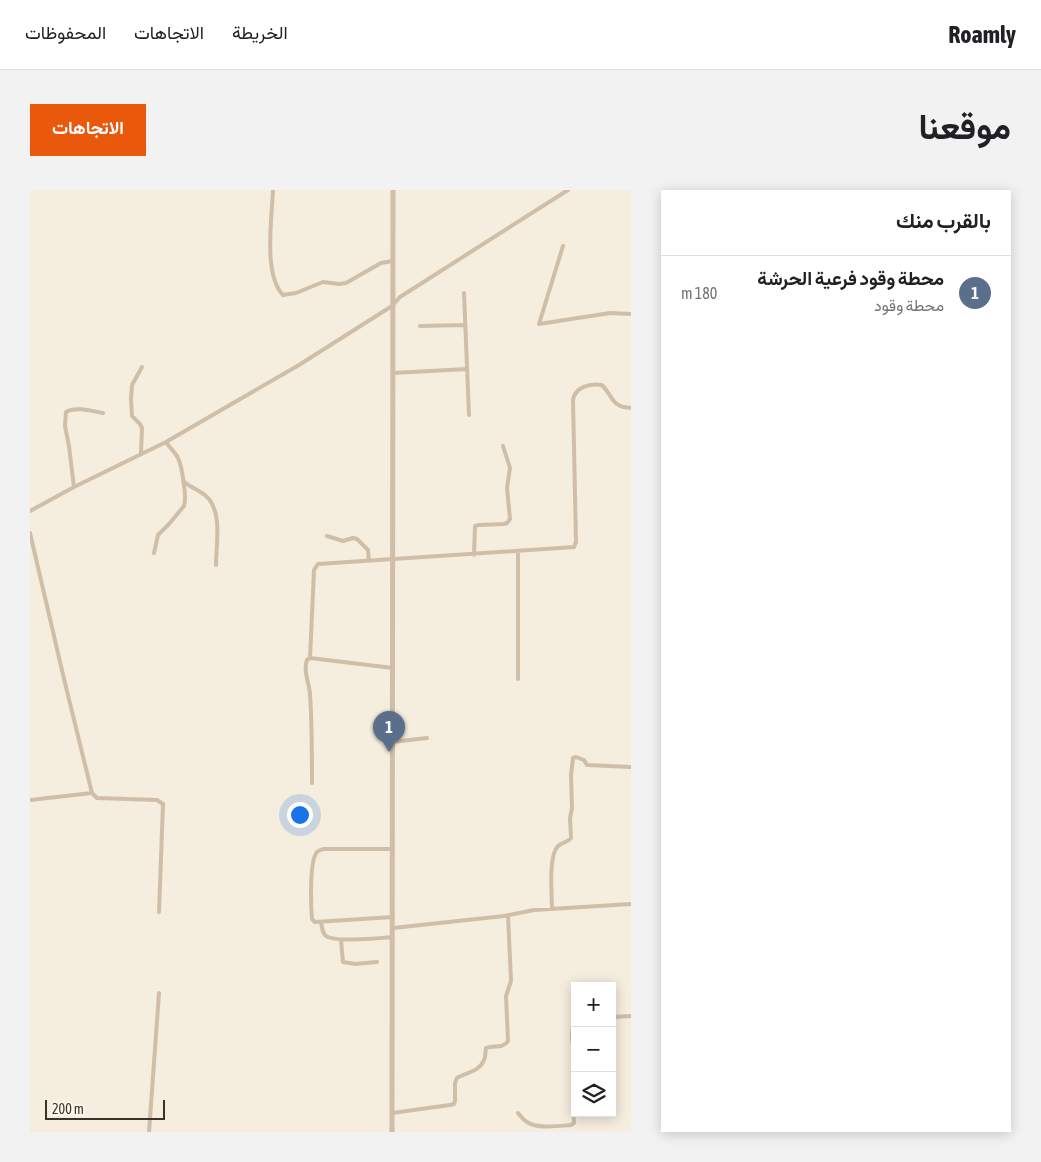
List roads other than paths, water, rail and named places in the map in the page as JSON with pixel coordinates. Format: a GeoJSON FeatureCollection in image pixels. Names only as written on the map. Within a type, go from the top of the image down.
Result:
{"type":"FeatureCollection","features":[{"type":"Feature","properties":{"kind":"street"},"geometry":{"type":"LineString","coordinates":[[273,190],[270,252],[276,283],[283,295],[296,293],[323,282],[346,283],[382,263],[393,261]]}},
{"type":"Feature","properties":{"kind":"street"},"geometry":{"type":"LineString","coordinates":[[392,1132],[393,190]]}},
{"type":"Feature","properties":{"kind":"street"},"geometry":{"type":"LineString","coordinates":[[30,511],[141,453],[166,442],[299,365],[392,306],[400,297],[568,190]]}},
{"type":"Feature","properties":{"kind":"street"},"geometry":{"type":"LineString","coordinates":[[563,246],[539,324],[610,313],[631,314]]}},
{"type":"Feature","properties":{"kind":"street"},"geometry":{"type":"LineString","coordinates":[[464,293],[469,414]]}},
{"type":"Feature","properties":{"kind":"street"},"geometry":{"type":"LineString","coordinates":[[420,326],[465,325]]}},
{"type":"Feature","properties":{"kind":"street"},"geometry":{"type":"LineString","coordinates":[[141,453],[142,428],[132,416],[131,399],[132,385],[142,367]]}},
{"type":"Feature","properties":{"kind":"street"},"geometry":{"type":"LineString","coordinates":[[393,373],[467,369]]}},
{"type":"Feature","properties":{"kind":"street"},"geometry":{"type":"LineString","coordinates":[[310,658],[315,567],[319,564],[574,547],[573,400],[575,393],[588,385],[602,385],[614,403],[631,408]]}},
{"type":"Feature","properties":{"kind":"street"},"geometry":{"type":"LineString","coordinates":[[74,487],[65,426],[66,412],[76,409],[102,413]]}},
{"type":"Feature","properties":{"kind":"street"},"geometry":{"type":"LineString","coordinates":[[154,553],[158,535],[185,504],[179,460],[166,442]]}},
{"type":"Feature","properties":{"kind":"street"},"geometry":{"type":"LineString","coordinates":[[474,554],[475,526],[504,524],[510,520],[507,488],[510,468],[503,446]]}},
{"type":"Feature","properties":{"kind":"street"},"geometry":{"type":"LineString","coordinates":[[183,481],[207,497],[215,508],[217,520],[216,565]]}},
{"type":"Feature","properties":{"kind":"street"},"geometry":{"type":"LineString","coordinates":[[30,533],[92,793],[97,798],[157,800],[163,804],[159,912]]}},
{"type":"Feature","properties":{"kind":"street"},"geometry":{"type":"LineString","coordinates":[[327,536],[344,541],[356,539],[367,548],[369,561]]}},
{"type":"Feature","properties":{"kind":"street"},"geometry":{"type":"LineString","coordinates":[[518,551],[518,679]]}},
{"type":"Feature","properties":{"kind":"street"},"geometry":{"type":"LineString","coordinates":[[312,783],[310,696],[305,668],[308,658],[393,668]]}},
{"type":"Feature","properties":{"kind":"street"},"geometry":{"type":"LineString","coordinates":[[392,742],[427,738]]}},
{"type":"Feature","properties":{"kind":"street"},"geometry":{"type":"LineString","coordinates":[[552,909],[552,858],[558,846],[569,841],[571,838],[571,775],[574,758],[584,760],[587,765],[631,767]]}},
{"type":"Feature","properties":{"kind":"street"},"geometry":{"type":"LineString","coordinates":[[30,800],[92,793]]}},
{"type":"Feature","properties":{"kind":"street"},"geometry":{"type":"LineString","coordinates":[[392,849],[324,849],[316,853],[312,870],[311,911],[315,922],[393,916]]}},
{"type":"Feature","properties":{"kind":"street"},"geometry":{"type":"LineString","coordinates":[[393,928],[508,915],[534,910],[631,904]]}},
{"type":"Feature","properties":{"kind":"street"},"geometry":{"type":"LineString","coordinates":[[392,1113],[454,1104],[455,1083],[458,1078],[476,1070],[480,1066],[484,1061],[486,1048],[503,1046],[508,1041],[506,996],[511,981],[508,915]]}},
{"type":"Feature","properties":{"kind":"street"},"geometry":{"type":"LineString","coordinates":[[321,922],[326,936],[331,938],[341,940],[393,937]]}},
{"type":"Feature","properties":{"kind":"street"},"geometry":{"type":"LineString","coordinates":[[341,940],[342,959],[344,962],[355,964],[377,962]]}},
{"type":"Feature","properties":{"kind":"street"},"geometry":{"type":"LineString","coordinates":[[149,1132],[158,993]]}},
{"type":"Feature","properties":{"kind":"street"},"geometry":{"type":"LineString","coordinates":[[616,1017],[631,1016]]}},
{"type":"Feature","properties":{"kind":"street"},"geometry":{"type":"LineString","coordinates":[[518,1113],[528,1123],[535,1125],[574,1124],[575,1072]]}},
{"type":"Feature","properties":{"kind":"place","name":"محطة وقود فرعية الحرشة"},"geometry":{"type":"Point","coordinates":[389,752]}}]}
